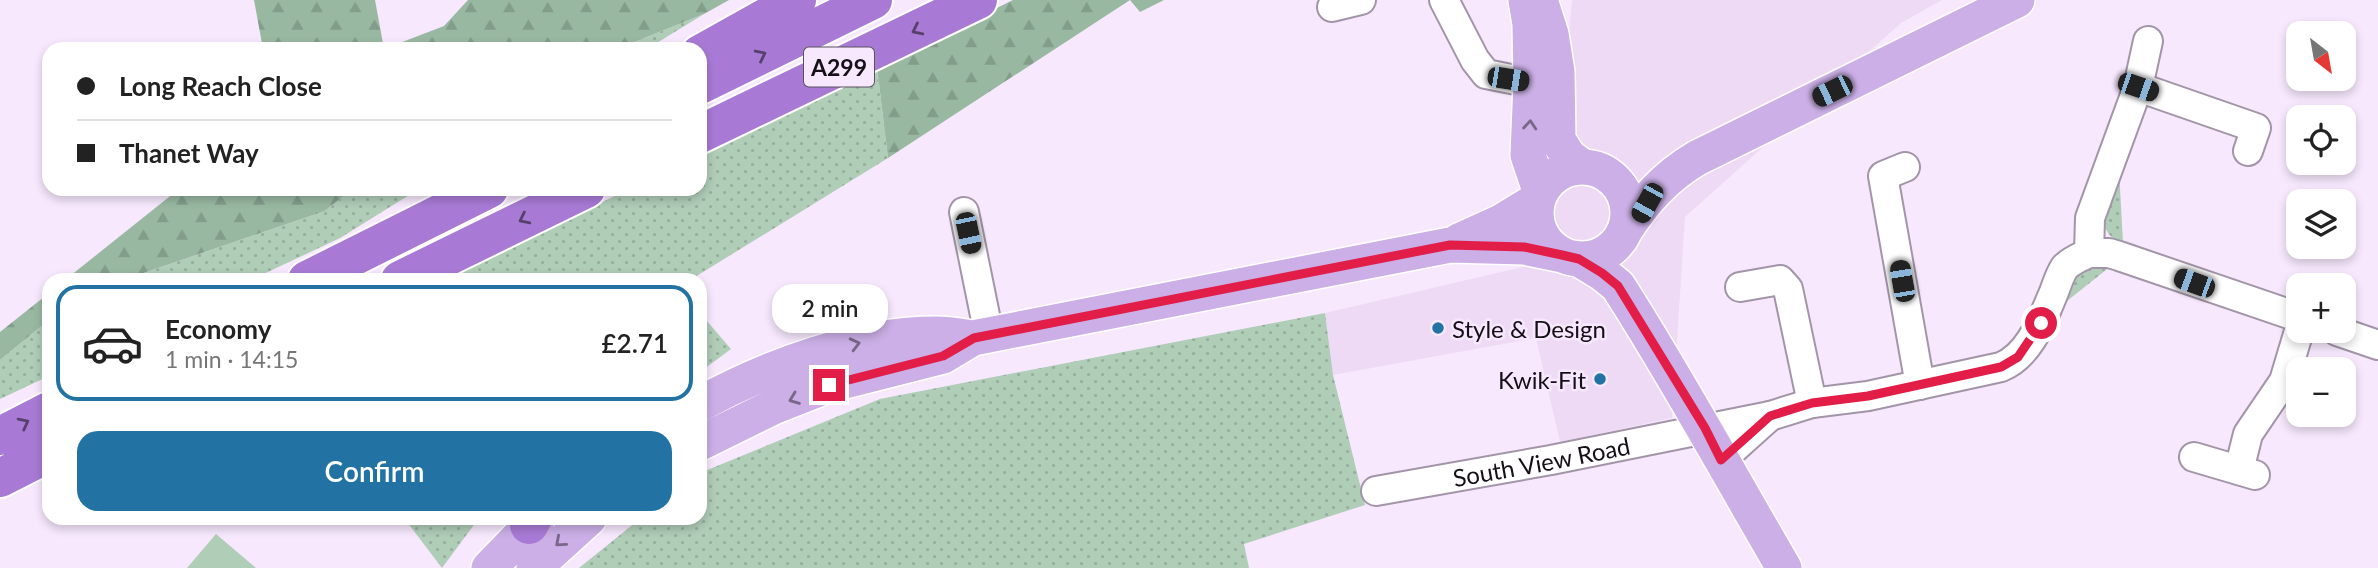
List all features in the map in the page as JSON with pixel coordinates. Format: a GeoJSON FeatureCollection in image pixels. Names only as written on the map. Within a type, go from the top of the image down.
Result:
{"type":"FeatureCollection","features":[{"type":"Feature","properties":{"kind":"highway"},"geometry":{"type":"LineString","coordinates":[[707,50],[797,0]]}},
{"type":"Feature","properties":{"kind":"highway","name":"A299"},"geometry":{"type":"LineString","coordinates":[[707,82],[873,0]]}},
{"type":"Feature","properties":{"kind":"highway","name":"A299"},"geometry":{"type":"LineString","coordinates":[[707,131],[978,0]]}},
{"type":"Feature","properties":{"kind":"highway"},"geometry":{"type":"LineString","coordinates":[[384,241],[459,196]]}},
{"type":"Feature","properties":{"kind":"highway"},"geometry":{"type":"LineString","coordinates":[[321,273],[475,196]]}},
{"type":"Feature","properties":{"kind":"highway"},"geometry":{"type":"LineString","coordinates":[[414,273],[572,196]]}},
{"type":"Feature","properties":{"kind":"highway"},"geometry":{"type":"LineString","coordinates":[[0,436],[42,415]]}},
{"type":"Feature","properties":{"kind":"highway"},"geometry":{"type":"LineString","coordinates":[[0,478],[42,457]]}},
{"type":"Feature","properties":{"kind":"highway"},"geometry":{"type":"LineString","coordinates":[[0,499],[42,479]]}},
{"type":"Feature","properties":{"kind":"main road"},"geometry":{"type":"LineString","coordinates":[[1526,0],[1530,24],[1531,83],[1528,155],[1539,195],[1535,213],[1537,226],[1551,247],[1602,273],[1618,286],[1705,428],[1784,568]]}},
{"type":"Feature","properties":{"kind":"main road"},"geometry":{"type":"LineString","coordinates":[[1539,0],[1551,34],[1556,60],[1558,140],[1569,157],[1616,181],[1628,204],[1628,218],[1623,234],[1638,318]]}},
{"type":"Feature","properties":{"kind":"main road"},"geometry":{"type":"LineString","coordinates":[[707,401],[771,371],[839,348],[876,339],[937,334],[981,336],[1450,245],[1524,247],[1571,257],[1599,256],[1616,245],[1654,191],[1679,169],[2017,0]]}},
{"type":"Feature","properties":{"kind":"main road"},"geometry":{"type":"LineString","coordinates":[[1450,245],[1501,222],[1539,195],[1555,176],[1568,169],[1595,170],[1623,176],[1650,174],[1697,159]]}},
{"type":"Feature","properties":{"kind":"main road"},"geometry":{"type":"LineString","coordinates":[[1629,276],[1628,254],[1632,236],[1654,191]]}},
{"type":"Feature","properties":{"kind":"main road"},"geometry":{"type":"LineString","coordinates":[[707,439],[742,421],[818,389],[943,356],[981,336]]}},
{"type":"Feature","properties":{"kind":"main road"},"geometry":{"type":"LineString","coordinates":[[489,568],[528,525]]}},
{"type":"Feature","properties":{"kind":"main road"},"geometry":{"type":"LineString","coordinates":[[534,568],[581,525]]}},
{"type":"Feature","properties":{"kind":"street"},"geometry":{"type":"LineString","coordinates":[[1332,7],[1361,0]]}},
{"type":"Feature","properties":{"kind":"street"},"geometry":{"type":"LineString","coordinates":[[1444,0],[1475,61],[1486,74],[1531,83]]}},
{"type":"Feature","properties":{"kind":"street"},"geometry":{"type":"LineString","coordinates":[[2148,41],[2138,87],[2090,218],[2089,253],[2119,256],[2286,313]]}},
{"type":"Feature","properties":{"kind":"street"},"geometry":{"type":"LineString","coordinates":[[2138,87],[2256,128],[2248,151]]}},
{"type":"Feature","properties":{"kind":"street"},"geometry":{"type":"LineString","coordinates":[[1905,167],[1883,176],[1920,385]]}},
{"type":"Feature","properties":{"kind":"street"},"geometry":{"type":"LineString","coordinates":[[964,212],[981,336]]}},
{"type":"Feature","properties":{"kind":"street","name":"South View Road"},"geometry":{"type":"LineString","coordinates":[[1376,491],[1551,460],[1770,416],[1812,403],[1868,396],[2010,363],[2029,342],[2041,323],[2065,268],[2076,258],[2089,253]]}},
{"type":"Feature","properties":{"kind":"street"},"geometry":{"type":"LineString","coordinates":[[1740,287],[1780,280],[1788,289],[1812,403]]}},
{"type":"Feature","properties":{"kind":"street"},"geometry":{"type":"LineString","coordinates":[[2356,337],[2378,345]]}},
{"type":"Feature","properties":{"kind":"street"},"geometry":{"type":"LineString","coordinates":[[2194,457],[2247,472],[2253,425],[2284,381],[2295,343]]}},
{"type":"Feature","properties":{"kind":"street"},"geometry":{"type":"LineString","coordinates":[[1721,460],[1770,416]]}},
{"type":"Feature","properties":{"kind":"shaded area"},"geometry":{"type":"Polygon","coordinates":[[[1572,0],[1942,0],[1901,23],[1685,217],[1672,418],[1560,442],[1536,338],[1333,375],[1325,313],[1548,261],[1572,0]]]}},
{"type":"Feature","properties":{"kind":"green space"},"geometry":{"type":"Polygon","coordinates":[[[254,0],[375,0],[383,42],[262,42],[254,0]]]}},
{"type":"Feature","properties":{"kind":"green space"},"geometry":{"type":"Polygon","coordinates":[[[468,0],[729,0],[704,14],[634,42],[402,42],[444,26],[468,0]]]}},
{"type":"Feature","properties":{"kind":"green space"},"geometry":{"type":"Polygon","coordinates":[[[1013,0],[1130,0],[888,158],[877,67],[1013,0]]]}},
{"type":"Feature","properties":{"kind":"green space"},"geometry":{"type":"Polygon","coordinates":[[[1130,0],[1164,0],[1140,12],[1130,0]]]}},
{"type":"Feature","properties":{"kind":"green space"},"geometry":{"type":"Polygon","coordinates":[[[704,14],[658,42],[634,42],[704,14]]]}},
{"type":"Feature","properties":{"kind":"green space"},"geometry":{"type":"Polygon","coordinates":[[[877,67],[888,158],[701,273],[457,273],[615,196],[707,196],[707,151],[877,67]]]}},
{"type":"Feature","properties":{"kind":"green space"},"geometry":{"type":"Polygon","coordinates":[[[2119,170],[2123,243],[2112,238],[2104,221],[2107,200],[2119,170]]]}},
{"type":"Feature","properties":{"kind":"green space"},"geometry":{"type":"Polygon","coordinates":[[[170,196],[343,196],[325,211],[143,273],[74,273],[170,196]]]}},
{"type":"Feature","properties":{"kind":"green space"},"geometry":{"type":"Polygon","coordinates":[[[343,196],[408,196],[340,238],[266,273],[143,273],[325,211],[343,196]]]}},
{"type":"Feature","properties":{"kind":"green space"},"geometry":{"type":"Polygon","coordinates":[[[2091,265],[2111,266],[2067,301],[2078,274],[2091,265]]]}},
{"type":"Feature","properties":{"kind":"green space"},"geometry":{"type":"Polygon","coordinates":[[[42,299],[42,326],[0,360],[0,332],[42,299]]]}},
{"type":"Feature","properties":{"kind":"green space"},"geometry":{"type":"Polygon","coordinates":[[[1325,313],[1333,375],[1365,505],[1244,544],[1249,568],[579,568],[632,525],[707,525],[707,470],[880,399],[1325,313]]]}},
{"type":"Feature","properties":{"kind":"green space"},"geometry":{"type":"Polygon","coordinates":[[[707,321],[731,349],[707,367],[707,321]]]}},
{"type":"Feature","properties":{"kind":"green space"},"geometry":{"type":"Polygon","coordinates":[[[42,326],[42,379],[0,399],[0,360],[42,326]]]}},
{"type":"Feature","properties":{"kind":"green space"},"geometry":{"type":"Polygon","coordinates":[[[409,525],[474,525],[442,568],[409,525]]]}},
{"type":"Feature","properties":{"kind":"green space"},"geometry":{"type":"Polygon","coordinates":[[[216,534],[256,568],[187,568],[216,534]]]}},
{"type":"Feature","properties":{"kind":"place","name":"Style & Design"},"geometry":{"type":"Point","coordinates":[1438,328]}},
{"type":"Feature","properties":{"kind":"place","name":"Kwik-Fit"},"geometry":{"type":"Point","coordinates":[1600,379]}},
{"type":"Feature","properties":{"kind":"route"},"geometry":{"type":"LineString","coordinates":[[829,385],[943,356],[974,338],[1105,311],[1450,245],[1524,247],[1579,259],[1618,286],[1705,428],[1721,460],[1770,416],[1812,403],[1868,396],[2001,367],[2018,357],[2041,323]]}}]}
